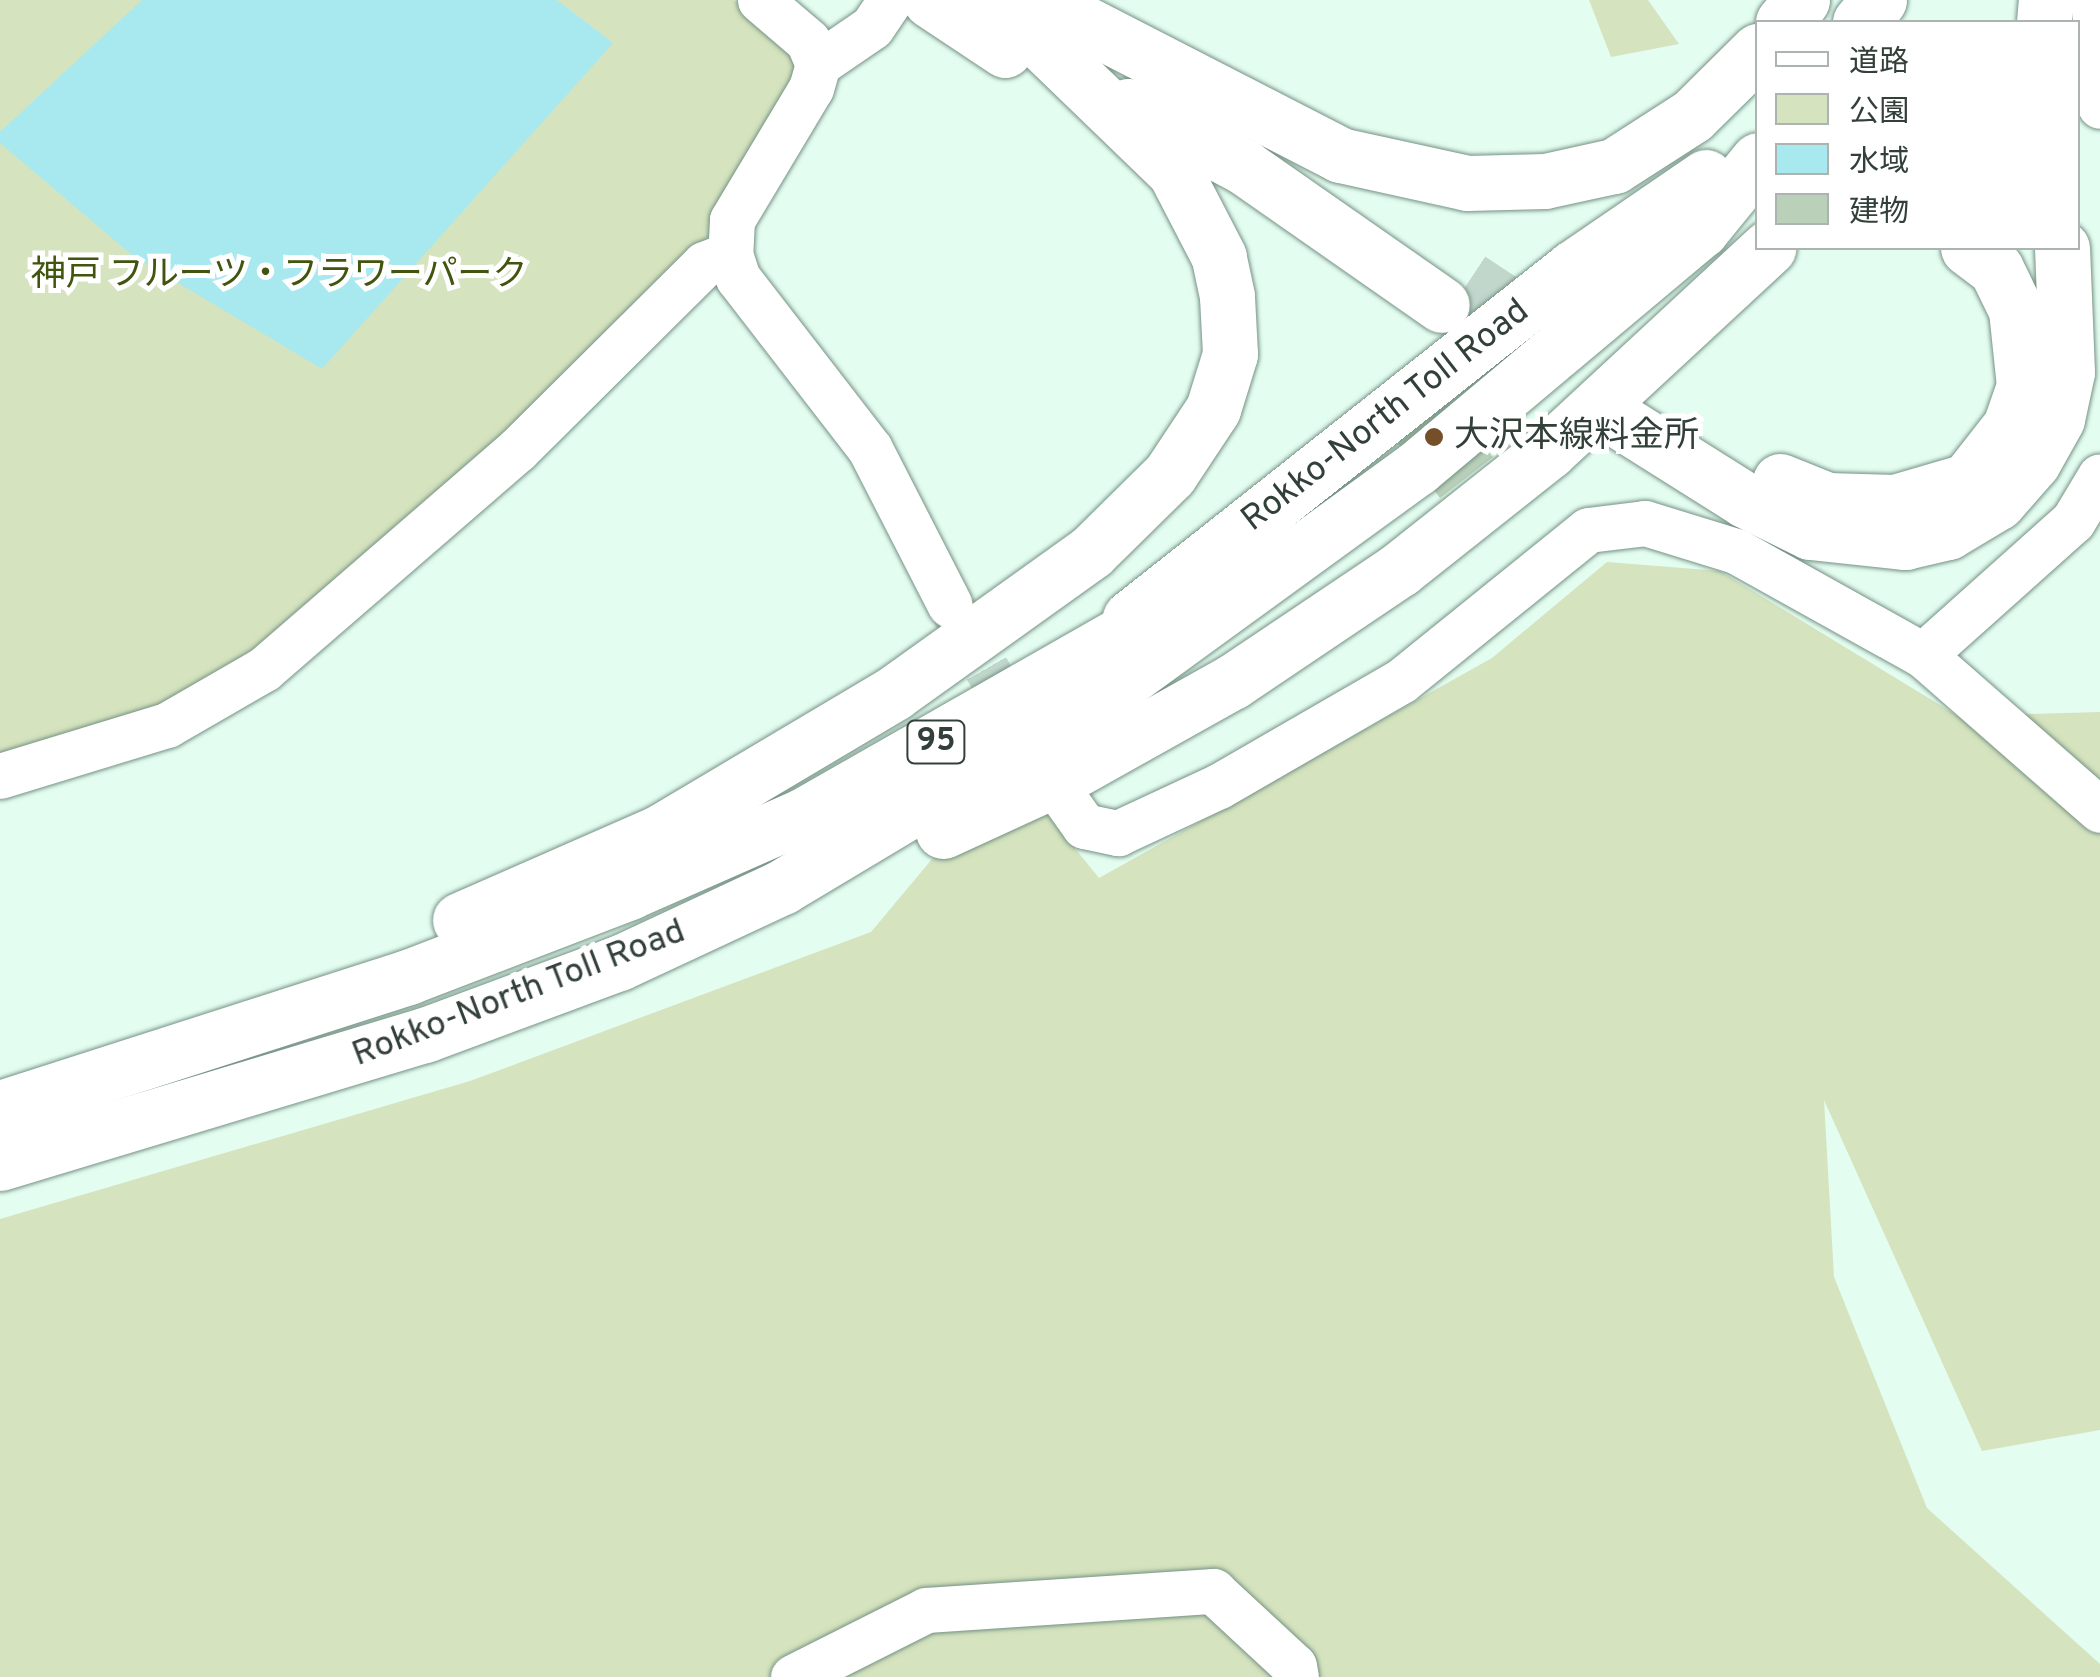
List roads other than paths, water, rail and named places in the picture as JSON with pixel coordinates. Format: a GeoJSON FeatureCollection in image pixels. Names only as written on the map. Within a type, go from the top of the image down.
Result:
{"type":"FeatureCollection","features":[{"type":"Feature","properties":{"kind":"main road"},"geometry":{"type":"LineString","coordinates":[[930,0],[1013,55],[1084,86],[1244,167],[1456,292],[1261,150],[1138,54],[1080,0]]}},
{"type":"Feature","properties":{"kind":"main road"},"geometry":{"type":"LineString","coordinates":[[24,1101],[660,832],[894,693],[1091,552],[1170,474],[1214,409],[1230,354],[1219,257],[1174,172],[1029,32],[981,0]]}},
{"type":"Feature","properties":{"kind":"main road"},"geometry":{"type":"LineString","coordinates":[[1039,0],[1340,155],[1468,184],[1545,181],[1614,166],[1692,116],[1755,54]]}},
{"type":"Feature","properties":{"kind":"main road"},"geometry":{"type":"LineString","coordinates":[[1784,20],[1802,0]]}},
{"type":"Feature","properties":{"kind":"main road"},"geometry":{"type":"LineString","coordinates":[[1862,20],[1879,0]]}},
{"type":"Feature","properties":{"kind":"main road","name":"Rokko-North Toll Road"},"geometry":{"type":"LineString","coordinates":[[24,1101],[408,976],[630,892],[804,815],[1091,677],[1275,602],[1434,490],[1621,334],[1703,203],[1755,130]]}},
{"type":"Feature","properties":{"kind":"main road","name":"Rokko-North Toll Road"},"geometry":{"type":"LineString","coordinates":[[0,1163],[424,1035],[618,963],[782,887],[1091,677],[1573,268],[1703,203],[1755,162]]}},
{"type":"Feature","properties":{"kind":"main road"},"geometry":{"type":"LineString","coordinates":[[782,887],[904,849],[1068,774],[1232,682],[1400,569],[1549,451],[1766,250]]}},
{"type":"Feature","properties":{"kind":"main road"},"geometry":{"type":"LineString","coordinates":[[1971,250],[1996,269],[2016,310],[2024,386],[2010,426],[1967,480],[1895,502],[1827,500],[1629,405],[1810,532],[1905,542],[1948,532],[1998,502],[2032,462],[2056,419],[2067,372],[2062,250]]}},
{"type":"Feature","properties":{"kind":"street"},"geometry":{"type":"LineString","coordinates":[[760,0],[808,41],[818,64]]}},
{"type":"Feature","properties":{"kind":"street"},"geometry":{"type":"LineString","coordinates":[[890,0],[872,27],[818,64],[811,88],[732,220],[730,254],[738,278],[870,449],[950,605]]}},
{"type":"Feature","properties":{"kind":"street"},"geometry":{"type":"LineString","coordinates":[[2094,0],[2100,106]]}},
{"type":"Feature","properties":{"kind":"street"},"geometry":{"type":"LineString","coordinates":[[0,776],[167,725],[264,669],[518,450],[704,264],[730,254]]}},
{"type":"Feature","properties":{"kind":"street"},"geometry":{"type":"LineString","coordinates":[[1922,655],[2074,521],[2100,476]]}},
{"type":"Feature","properties":{"kind":"street"},"geometry":{"type":"LineString","coordinates":[[1055,786],[1084,826],[1118,833],[1218,786],[1402,680],[1588,530],[1645,523],[1736,551],[1922,655],[2100,810]]}},
{"type":"Feature","properties":{"kind":"street"},"geometry":{"type":"LineString","coordinates":[[793,1677],[926,1610],[1213,1591],[1294,1666],[1296,1677]]}},
{"type":"Feature","properties":{"kind":"water"},"geometry":{"type":"Polygon","coordinates":[[[142,0],[557,0],[613,43],[322,369],[133,256],[0,143],[0,132],[142,0]]]}},
{"type":"Feature","properties":{"kind":"tunnel"},"geometry":{"type":"LineString","coordinates":[[1470,279],[1643,393]]}},
{"type":"Feature","properties":{"kind":"tunnel"},"geometry":{"type":"LineString","coordinates":[[953,610],[1021,728]]}},
{"type":"Feature","properties":{"kind":"place","name":"大沢本線料金所"},"geometry":{"type":"Point","coordinates":[1434,437]}},
{"type":"Feature","properties":{"kind":"park label","name":"神戸 フルーツ・フラワーパーク"},"geometry":{"type":"Point","coordinates":[279,276]}}]}
